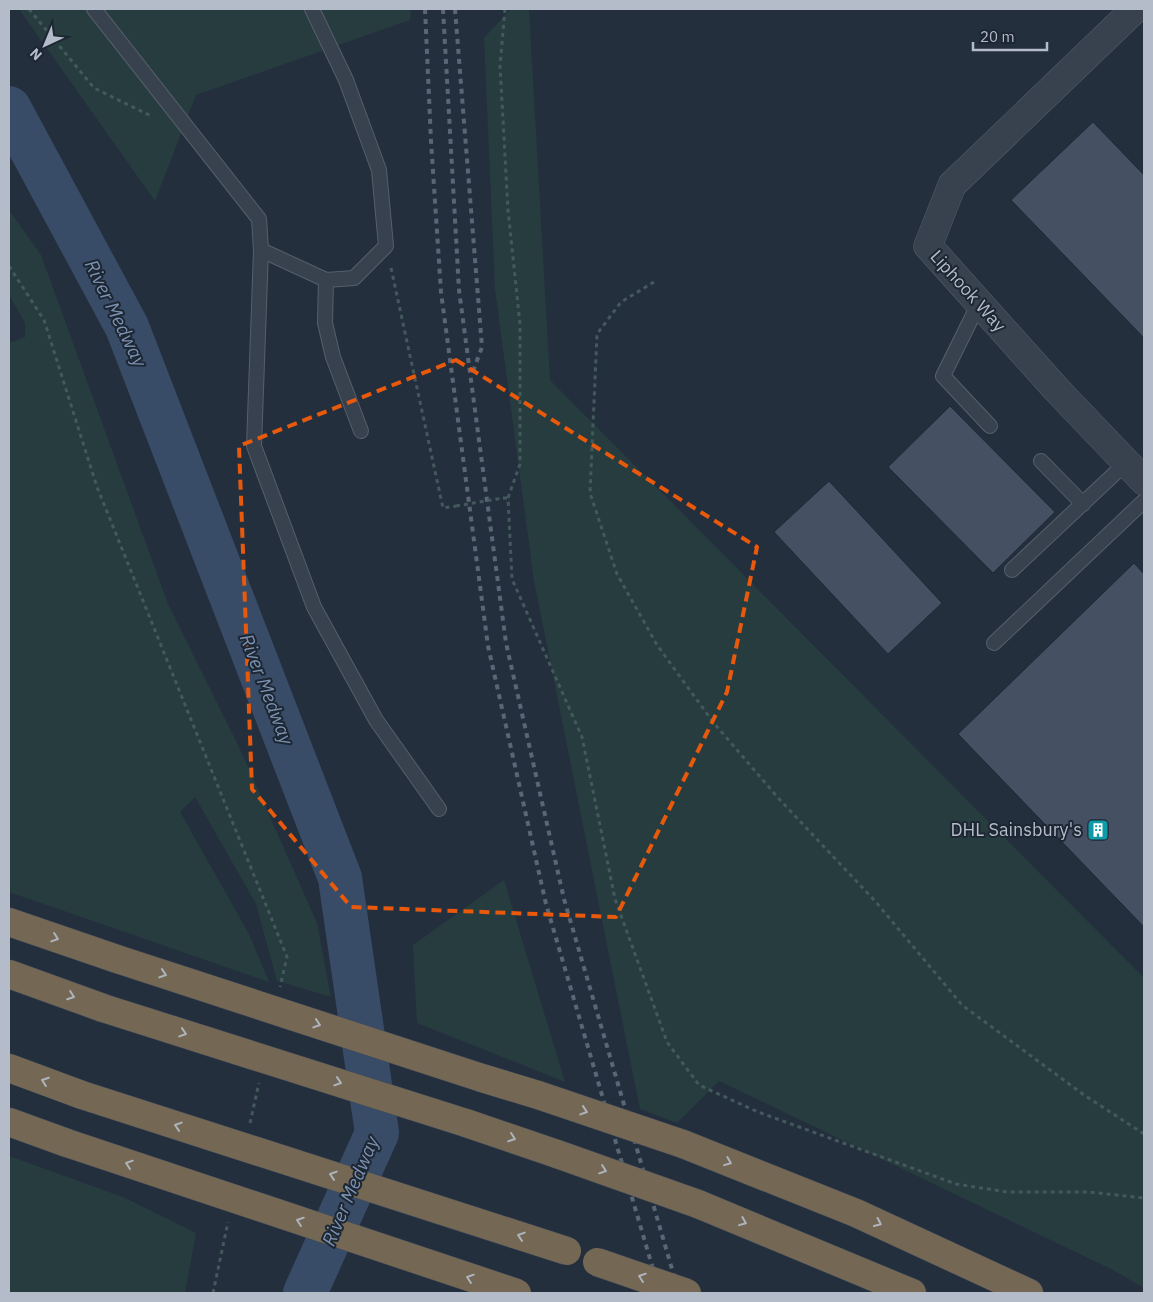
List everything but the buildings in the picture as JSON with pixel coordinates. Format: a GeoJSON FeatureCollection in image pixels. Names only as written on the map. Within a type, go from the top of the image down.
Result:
{"type":"FeatureCollection","features":[{"type":"Feature","properties":{"kind":"highway"},"geometry":{"type":"LineString","coordinates":[[9,922],[682,1144],[856,1213],[1030,1293]]}},
{"type":"Feature","properties":{"kind":"highway"},"geometry":{"type":"LineString","coordinates":[[9,974],[103,1008],[466,1123],[557,1154],[698,1204],[912,1293]]}},
{"type":"Feature","properties":{"kind":"highway"},"geometry":{"type":"LineString","coordinates":[[9,1068],[82,1095],[567,1251],[687,1293]]}},
{"type":"Feature","properties":{"kind":"highway"},"geometry":{"type":"LineString","coordinates":[[9,1122],[517,1293]]}},
{"type":"Feature","properties":{"kind":"street","name":"Liphook Way"},"geometry":{"type":"LineString","coordinates":[[1135,9],[952,185],[928,246],[1135,472]]}},
{"type":"Feature","properties":{"kind":"lane"},"geometry":{"type":"LineString","coordinates":[[94,9],[259,219],[260,250],[254,446],[314,607],[376,720],[439,809]]}},
{"type":"Feature","properties":{"kind":"lane"},"geometry":{"type":"LineString","coordinates":[[260,250],[326,280],[354,278],[386,246],[379,170],[346,80],[312,9]]}},
{"type":"Feature","properties":{"kind":"lane"},"geometry":{"type":"LineString","coordinates":[[326,280],[325,322],[333,357],[361,431]]}},
{"type":"Feature","properties":{"kind":"lane"},"geometry":{"type":"LineString","coordinates":[[979,303],[943,376],[990,426]]}},
{"type":"Feature","properties":{"kind":"lane"},"geometry":{"type":"LineString","coordinates":[[1041,461],[1082,504]]}},
{"type":"Feature","properties":{"kind":"lane"},"geometry":{"type":"LineString","coordinates":[[1012,570],[1082,504],[1135,472]]}},
{"type":"Feature","properties":{"kind":"lane"},"geometry":{"type":"LineString","coordinates":[[994,643],[1144,501]]}},
{"type":"Feature","properties":{"kind":"path"},"geometry":{"type":"LineString","coordinates":[[29,9],[94,88],[150,115],[156,122]]}},
{"type":"Feature","properties":{"kind":"path"},"geometry":{"type":"LineString","coordinates":[[505,9],[500,66],[508,210],[520,333],[520,464],[508,498],[512,579],[582,737],[615,899],[667,1042],[699,1085],[758,1112],[956,1184],[1007,1192],[1089,1192],[1144,1198]]}},
{"type":"Feature","properties":{"kind":"path"},"geometry":{"type":"LineString","coordinates":[[386,246],[443,508],[508,498]]}},
{"type":"Feature","properties":{"kind":"path"},"geometry":{"type":"LineString","coordinates":[[9,266],[44,320],[97,487],[287,957],[279,995]]}},
{"type":"Feature","properties":{"kind":"path"},"geometry":{"type":"LineString","coordinates":[[654,282],[622,302],[596,334],[590,493],[621,582],[657,645],[713,722],[780,800],[876,901],[962,1005],[1084,1095],[1144,1134]]}},
{"type":"Feature","properties":{"kind":"path"},"geometry":{"type":"LineString","coordinates":[[249,1128],[259,1081]]}},
{"type":"Feature","properties":{"kind":"path"},"geometry":{"type":"LineString","coordinates":[[213,1293],[230,1214]]}},
{"type":"Feature","properties":{"kind":"highlighted area"},"geometry":{"type":"Polygon","coordinates":[[[456,360],[757,547],[727,692],[616,917],[351,907],[252,789],[239,446],[456,360]]]}},
{"type":"Feature","properties":{"kind":"green space"},"geometry":{"type":"Polygon","coordinates":[[[19,9],[411,9],[410,20],[196,95],[155,201],[19,9]]]}},
{"type":"Feature","properties":{"kind":"green space"},"geometry":{"type":"Polygon","coordinates":[[[511,9],[529,9],[550,380],[1144,978],[1144,1288],[1111,1269],[719,1081],[677,1123],[640,1109],[534,581],[495,289],[484,38],[511,9]]]}},
{"type":"Feature","properties":{"kind":"green space"},"geometry":{"type":"Polygon","coordinates":[[[9,210],[41,255],[168,604],[239,747],[317,923],[331,997],[277,981],[256,904],[195,797],[180,812],[249,934],[269,982],[9,892],[9,343],[25,337],[25,323],[9,295],[9,210]]]}},
{"type":"Feature","properties":{"kind":"green space"},"geometry":{"type":"Polygon","coordinates":[[[504,880],[565,1082],[417,1023],[413,945],[504,880]]]}},
{"type":"Feature","properties":{"kind":"green space"},"geometry":{"type":"Polygon","coordinates":[[[9,1156],[123,1197],[196,1233],[185,1293],[9,1293],[9,1156]]]}},
{"type":"Feature","properties":{"kind":"waterway","name":"River Medway"},"geometry":{"type":"LineString","coordinates":[[9,108],[127,327],[340,878],[377,1133],[305,1293]]}},
{"type":"Feature","properties":{"kind":"railway"},"geometry":{"type":"LineString","coordinates":[[425,9],[441,292],[488,646],[546,904],[660,1293]]}},
{"type":"Feature","properties":{"kind":"railway"},"geometry":{"type":"LineString","coordinates":[[443,9],[459,290],[506,643],[564,899],[679,1293]]}},
{"type":"Feature","properties":{"kind":"railway"},"geometry":{"type":"LineString","coordinates":[[455,9],[482,347],[472,374]]}},
{"type":"Feature","properties":{"kind":"place","name":"DHL Sainsbury's"},"geometry":{"type":"Point","coordinates":[1098,830]}}]}
